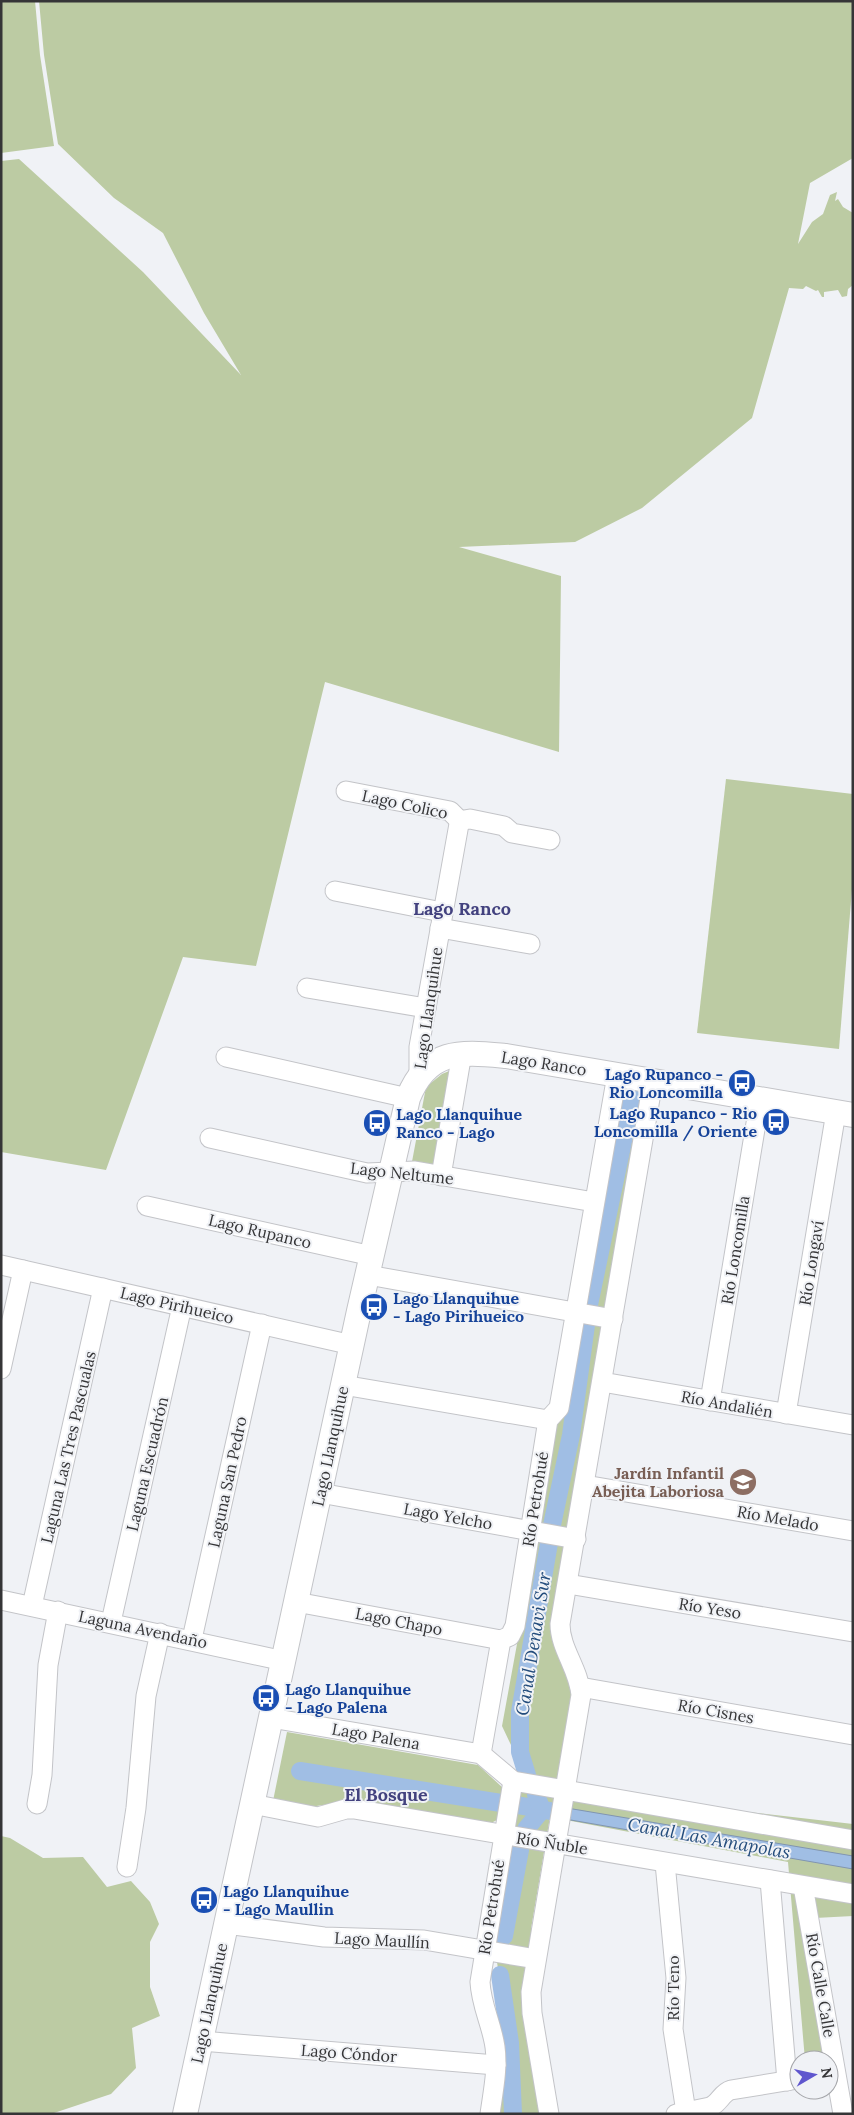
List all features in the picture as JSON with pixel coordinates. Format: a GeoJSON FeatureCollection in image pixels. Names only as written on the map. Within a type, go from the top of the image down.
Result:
{"type":"FeatureCollection","features":[{"type":"Feature","properties":{"kind":"street","name":"Lago Colico"},"geometry":{"type":"LineString","coordinates":[[346,791],[450,811],[461,822]]}},
{"type":"Feature","properties":{"kind":"street"},"geometry":{"type":"LineString","coordinates":[[461,822],[470,819],[504,826],[512,833],[550,840]]}},
{"type":"Feature","properties":{"kind":"street","name":"Lago Llanquihue"},"geometry":{"type":"LineString","coordinates":[[185,2114],[370,1265],[408,1098],[419,1077],[418,1060],[426,1008],[441,920],[461,822]]}},
{"type":"Feature","properties":{"kind":"street"},"geometry":{"type":"LineString","coordinates":[[335,891],[530,944]]}},
{"type":"Feature","properties":{"kind":"street"},"geometry":{"type":"LineString","coordinates":[[307,988],[426,1008]]}},
{"type":"Feature","properties":{"kind":"street"},"geometry":{"type":"LineString","coordinates":[[441,1176],[462,1053]]}},
{"type":"Feature","properties":{"kind":"street","name":"Lago Ranco"},"geometry":{"type":"LineString","coordinates":[[419,1077],[436,1060],[462,1053],[506,1056],[844,1114]]}},
{"type":"Feature","properties":{"kind":"street"},"geometry":{"type":"LineString","coordinates":[[226,1057],[408,1098]]}},
{"type":"Feature","properties":{"kind":"street","name":"Río Petrohué"},"geometry":{"type":"LineString","coordinates":[[480,1754],[502,1640],[510,1636],[514,1626],[548,1420],[559,1408],[617,1074]]}},
{"type":"Feature","properties":{"kind":"street"},"geometry":{"type":"LineString","coordinates":[[549,2114],[532,2013],[531,1992],[580,1687],[560,1630],[653,1081]]}},
{"type":"Feature","properties":{"kind":"street","name":"Río Loncomilla"},"geometry":{"type":"LineString","coordinates":[[710,1401],[760,1099]]}},
{"type":"Feature","properties":{"kind":"street","name":"Río Longaví"},"geometry":{"type":"LineString","coordinates":[[786,1414],[844,1114]]}},
{"type":"Feature","properties":{"kind":"street","name":"Lago Neltume"},"geometry":{"type":"LineString","coordinates":[[210,1138],[367,1173],[407,1171],[594,1202]]}},
{"type":"Feature","properties":{"kind":"street","name":"Lago Rupanco"},"geometry":{"type":"LineString","coordinates":[[148,1206],[370,1265],[575,1312],[613,1318]]}},
{"type":"Feature","properties":{"kind":"street","name":"Lago Pirihueico"},"geometry":{"type":"LineString","coordinates":[[1,1265],[352,1345]]}},
{"type":"Feature","properties":{"kind":"street"},"geometry":{"type":"LineString","coordinates":[[1,1369],[23,1270]]}},
{"type":"Feature","properties":{"kind":"street","name":"Laguna Las Tres Pascualas"},"geometry":{"type":"LineString","coordinates":[[32,1606],[103,1288]]}},
{"type":"Feature","properties":{"kind":"street","name":"Laguna Escuadrón"},"geometry":{"type":"LineString","coordinates":[[111,1622],[182,1306]]}},
{"type":"Feature","properties":{"kind":"street","name":"Laguna San Pedro"},"geometry":{"type":"LineString","coordinates":[[192,1639],[262,1324]]}},
{"type":"Feature","properties":{"kind":"street","name":"Río Andalién"},"geometry":{"type":"LineString","coordinates":[[602,1382],[853,1425]]}},
{"type":"Feature","properties":{"kind":"street"},"geometry":{"type":"LineString","coordinates":[[343,1385],[548,1420]]}},
{"type":"Feature","properties":{"kind":"street","name":"Río Melado"},"geometry":{"type":"LineString","coordinates":[[585,1485],[853,1531]]}},
{"type":"Feature","properties":{"kind":"street","name":"Lago Yelcho"},"geometry":{"type":"LineString","coordinates":[[320,1493],[576,1539]]}},
{"type":"Feature","properties":{"kind":"street","name":"Río Yeso"},"geometry":{"type":"LineString","coordinates":[[568,1584],[853,1632]]}},
{"type":"Feature","properties":{"kind":"street","name":"Laguna Avendaño"},"geometry":{"type":"LineString","coordinates":[[1,1600],[160,1632],[284,1661]]}},
{"type":"Feature","properties":{"kind":"street","name":"Lago Chapo"},"geometry":{"type":"LineString","coordinates":[[296,1602],[502,1640]]}},
{"type":"Feature","properties":{"kind":"street"},"geometry":{"type":"LineString","coordinates":[[37,1804],[42,1775],[48,1665],[58,1611]]}},
{"type":"Feature","properties":{"kind":"street"},"geometry":{"type":"LineString","coordinates":[[127,1867],[136,1808],[146,1696],[160,1632]]}},
{"type":"Feature","properties":{"kind":"street","name":"Río Cisnes"},"geometry":{"type":"LineString","coordinates":[[580,1687],[853,1735]]}},
{"type":"Feature","properties":{"kind":"street","name":"Lago Palena"},"geometry":{"type":"LineString","coordinates":[[271,1718],[480,1754]]}},
{"type":"Feature","properties":{"kind":"street"},"geometry":{"type":"LineString","coordinates":[[480,1754],[513,1781],[853,1840]]}},
{"type":"Feature","properties":{"kind":"street","name":"Río Petrohué"},"geometry":{"type":"LineString","coordinates":[[490,2114],[496,2065],[492,2034],[480,1992],[484,1950],[513,1781]]}},
{"type":"Feature","properties":{"kind":"street","name":"Río Ñuble"},"geometry":{"type":"LineString","coordinates":[[252,1804],[318,1817],[346,1809],[354,1809],[853,1894]]}},
{"type":"Feature","properties":{"kind":"street","name":"Río Teno"},"geometry":{"type":"LineString","coordinates":[[665,1862],[676,1978],[673,2029],[681,2113]]}},
{"type":"Feature","properties":{"kind":"street"},"geometry":{"type":"LineString","coordinates":[[770,1880],[790,2050]]}},
{"type":"Feature","properties":{"kind":"street","name":"Río Calle Calle"},"geometry":{"type":"LineString","coordinates":[[803,1886],[828,2050]]}},
{"type":"Feature","properties":{"kind":"street","name":"Lago Maullín"},"geometry":{"type":"LineString","coordinates":[[226,1924],[324,1937],[424,1940],[536,1960]]}},
{"type":"Feature","properties":{"kind":"street","name":"Lago Cóndor"},"geometry":{"type":"LineString","coordinates":[[202,2041],[496,2065]]}},
{"type":"Feature","properties":{"kind":"street"},"geometry":{"type":"LineString","coordinates":[[681,2113],[716,2105],[724,2092],[730,2090],[789,2081]]}},
{"type":"Feature","properties":{"kind":"street","name":"Río Calle Calle"},"geometry":{"type":"LineString","coordinates":[[839,2099],[843,2114]]}},
{"type":"Feature","properties":{"kind":"green space"},"geometry":{"type":"Polygon","coordinates":[[[1,1],[35,1],[40,55],[54,146],[1,153],[1,1]]]}},
{"type":"Feature","properties":{"kind":"green space"},"geometry":{"type":"Polygon","coordinates":[[[39,1],[853,1],[853,158],[810,183],[798,244],[812,222],[823,214],[830,195],[837,192],[835,201],[838,199],[843,207],[853,213],[853,285],[848,289],[847,296],[842,297],[838,290],[824,292],[824,297],[822,297],[818,290],[816,291],[806,286],[803,289],[789,288],[752,418],[642,508],[575,542],[459,547],[561,576],[559,752],[325,682],[256,966],[183,957],[106,1170],[1,1152],[1,161],[19,159],[143,272],[241,375],[204,313],[163,233],[114,198],[58,144],[44,55],[39,1]]]}},
{"type":"Feature","properties":{"kind":"green space"},"geometry":{"type":"Polygon","coordinates":[[[726,779],[853,794],[853,877],[839,1049],[697,1033],[726,779]]]}},
{"type":"Feature","properties":{"kind":"green space"},"geometry":{"type":"Polygon","coordinates":[[[454,1069],[438,1167],[411,1167],[426,1087],[442,1074],[454,1069]]]}},
{"type":"Feature","properties":{"kind":"green space"},"geometry":{"type":"Polygon","coordinates":[[[616,1103],[643,1108],[554,1632],[573,1694],[558,1773],[564,1791],[853,1824],[853,1916],[815,1918],[823,2050],[804,2050],[788,1862],[550,1817],[531,1929],[532,2002],[557,2114],[498,2114],[508,2045],[494,1939],[526,1749],[511,1745],[502,1726],[616,1103]]]}},
{"type":"Feature","properties":{"kind":"green space"},"geometry":{"type":"Polygon","coordinates":[[[287,1732],[478,1765],[503,1788],[499,1819],[489,1824],[343,1802],[303,1808],[273,1801],[287,1732]]]}},
{"type":"Feature","properties":{"kind":"green space"},"geometry":{"type":"Polygon","coordinates":[[[1,1836],[10,1838],[43,1858],[83,1857],[107,1887],[131,1881],[150,1902],[159,1924],[150,1942],[150,1987],[160,2016],[132,2028],[136,2068],[111,2094],[51,2114],[1,2114],[1,1836]]]}},
{"type":"Feature","properties":{"kind":"water","name":"Canal Las Amapolas"},"geometry":{"type":"Polygon","coordinates":[[[567,1808],[853,1856],[853,1869],[565,1819],[567,1808]]]}},
{"type":"Feature","properties":{"kind":"waterway","name":"Canal Denavi Sur"},"geometry":{"type":"LineString","coordinates":[[589,1305],[632,1098]]}},
{"type":"Feature","properties":{"kind":"waterway","name":"Canal Denavi Sur"},"geometry":{"type":"LineString","coordinates":[[552,1525],[571,1435],[586,1325]]}},
{"type":"Feature","properties":{"kind":"waterway","name":"Canal Denavi Sur"},"geometry":{"type":"LineString","coordinates":[[527,1775],[520,1752],[520,1712],[549,1543]]}},
{"type":"Feature","properties":{"kind":"waterway"},"geometry":{"type":"LineString","coordinates":[[300,1771],[501,1803]]}},
{"type":"Feature","properties":{"kind":"waterway","name":"Canal Denavi Sur"},"geometry":{"type":"LineString","coordinates":[[526,1829],[542,1810],[536,1795]]}},
{"type":"Feature","properties":{"kind":"waterway"},"geometry":{"type":"LineString","coordinates":[[517,1805],[550,1811]]}},
{"type":"Feature","properties":{"kind":"waterway","name":"Canal Denavi Sur"},"geometry":{"type":"LineString","coordinates":[[504,1936],[520,1850]]}},
{"type":"Feature","properties":{"kind":"waterway","name":"Canal Denavi Sur"},"geometry":{"type":"LineString","coordinates":[[500,1975],[510,2043],[513,2114]]}},
{"type":"Feature","properties":{"kind":"place","name":"Lago Rupanco - Rio Loncomilla"},"geometry":{"type":"Point","coordinates":[742,1083]}},
{"type":"Feature","properties":{"kind":"place","name":"Lago Rupanco - Rio Loncomilla / Oriente"},"geometry":{"type":"Point","coordinates":[776,1122]}},
{"type":"Feature","properties":{"kind":"place","name":"Lago Llanquihue Ranco - Lago"},"geometry":{"type":"Point","coordinates":[377,1123]}},
{"type":"Feature","properties":{"kind":"place","name":"Lago Llanquihue - Lago Pirihueico"},"geometry":{"type":"Point","coordinates":[374,1307]}},
{"type":"Feature","properties":{"kind":"place","name":"Jardín Infantil Abejita Laboriosa"},"geometry":{"type":"Point","coordinates":[743,1482]}},
{"type":"Feature","properties":{"kind":"place","name":"Lago Llanquihue - Lago Palena"},"geometry":{"type":"Point","coordinates":[266,1698]}},
{"type":"Feature","properties":{"kind":"place","name":"Lago Llanquihue - Lago Maullin"},"geometry":{"type":"Point","coordinates":[204,1900]}},
{"type":"Feature","properties":{"kind":"district","name":"Lago Ranco"},"geometry":{"type":"Point","coordinates":[462,908]}},
{"type":"Feature","properties":{"kind":"district","name":"El Bosque"},"geometry":{"type":"Point","coordinates":[386,1794]}}]}
